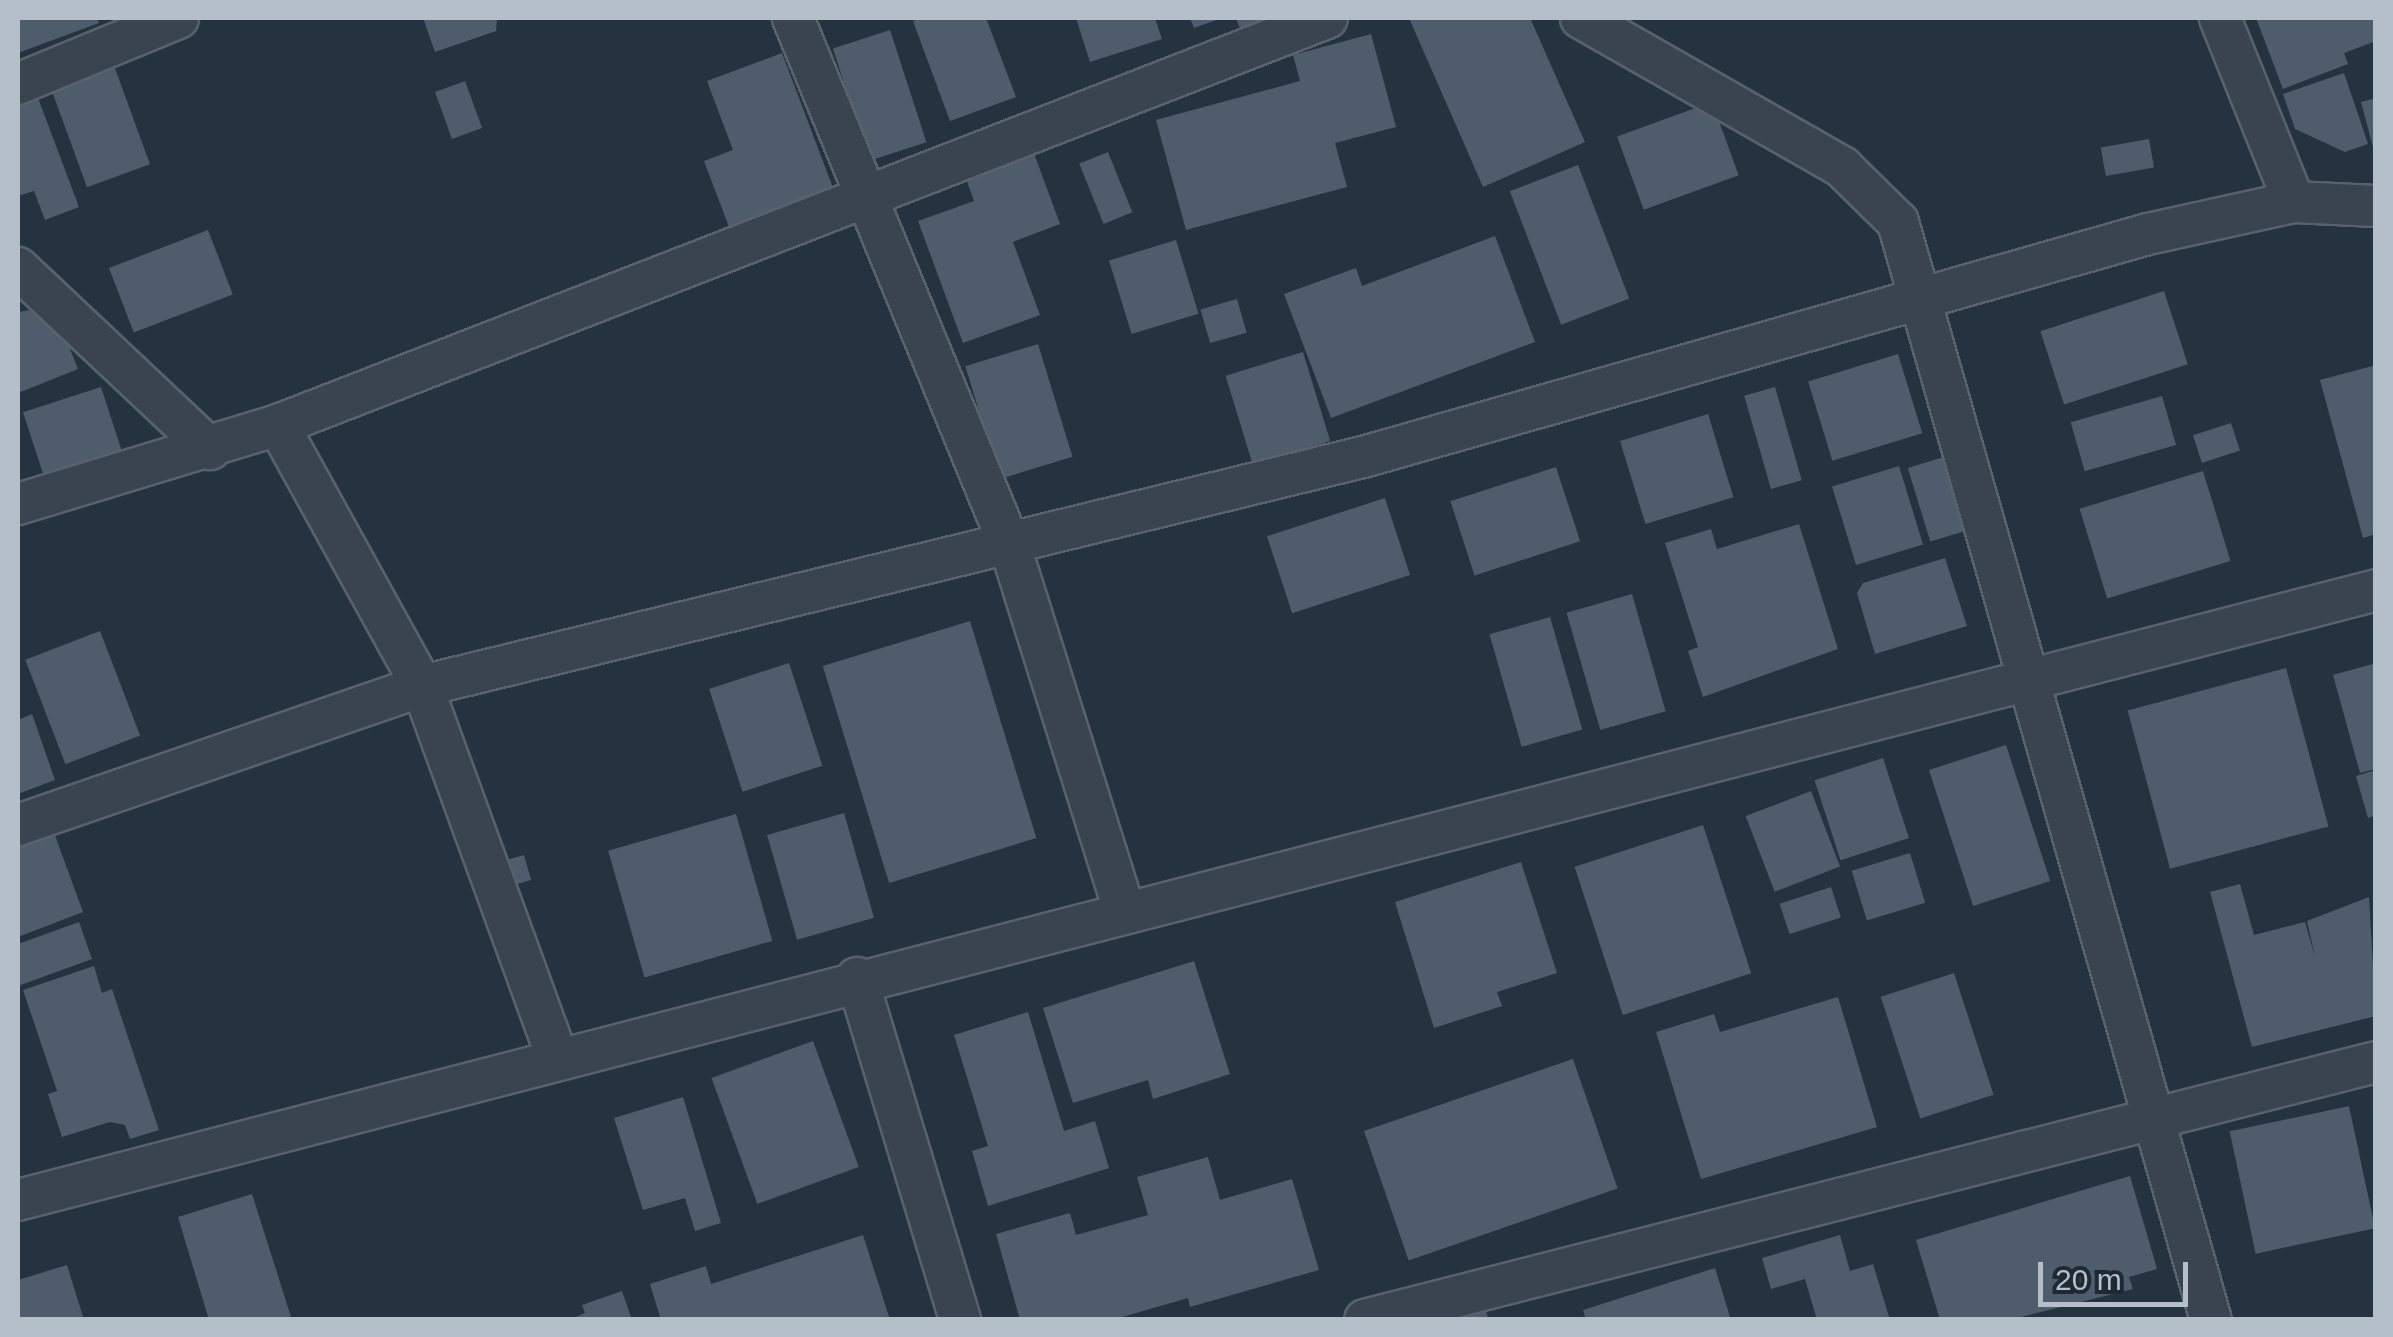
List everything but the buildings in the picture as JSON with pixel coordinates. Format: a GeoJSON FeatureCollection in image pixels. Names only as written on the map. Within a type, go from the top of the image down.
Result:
{"type":"FeatureCollection","features":[{"type":"Feature","properties":{"kind":"street"},"geometry":{"type":"LineString","coordinates":[[18,84],[178,18]]}},
{"type":"Feature","properties":{"kind":"street"},"geometry":{"type":"LineString","coordinates":[[794,18],[1010,546],[1124,907]]}},
{"type":"Feature","properties":{"kind":"street"},"geometry":{"type":"LineString","coordinates":[[18,504],[278,424],[1327,18]]}},
{"type":"Feature","properties":{"kind":"street"},"geometry":{"type":"LineString","coordinates":[[1582,18],[1842,167],[1898,222],[1924,294],[2025,681],[2212,1320]]}},
{"type":"Feature","properties":{"kind":"street"},"geometry":{"type":"LineString","coordinates":[[2220,18],[2294,202]]}},
{"type":"Feature","properties":{"kind":"street"},"geometry":{"type":"LineString","coordinates":[[18,824],[422,686],[1010,546],[1362,457],[1924,294],[2294,202],[2376,206]]}},
{"type":"Feature","properties":{"kind":"street"},"geometry":{"type":"LineString","coordinates":[[18,268],[210,448]]}},
{"type":"Feature","properties":{"kind":"street"},"geometry":{"type":"LineString","coordinates":[[278,424],[422,686],[557,1057]]}},
{"type":"Feature","properties":{"kind":"street"},"geometry":{"type":"LineString","coordinates":[[18,1200],[1124,907],[2376,590]]}},
{"type":"Feature","properties":{"kind":"street"},"geometry":{"type":"LineString","coordinates":[[857,978],[960,1320]]}},
{"type":"Feature","properties":{"kind":"street"},"geometry":{"type":"LineString","coordinates":[[1365,1320],[2376,1062]]}}]}
